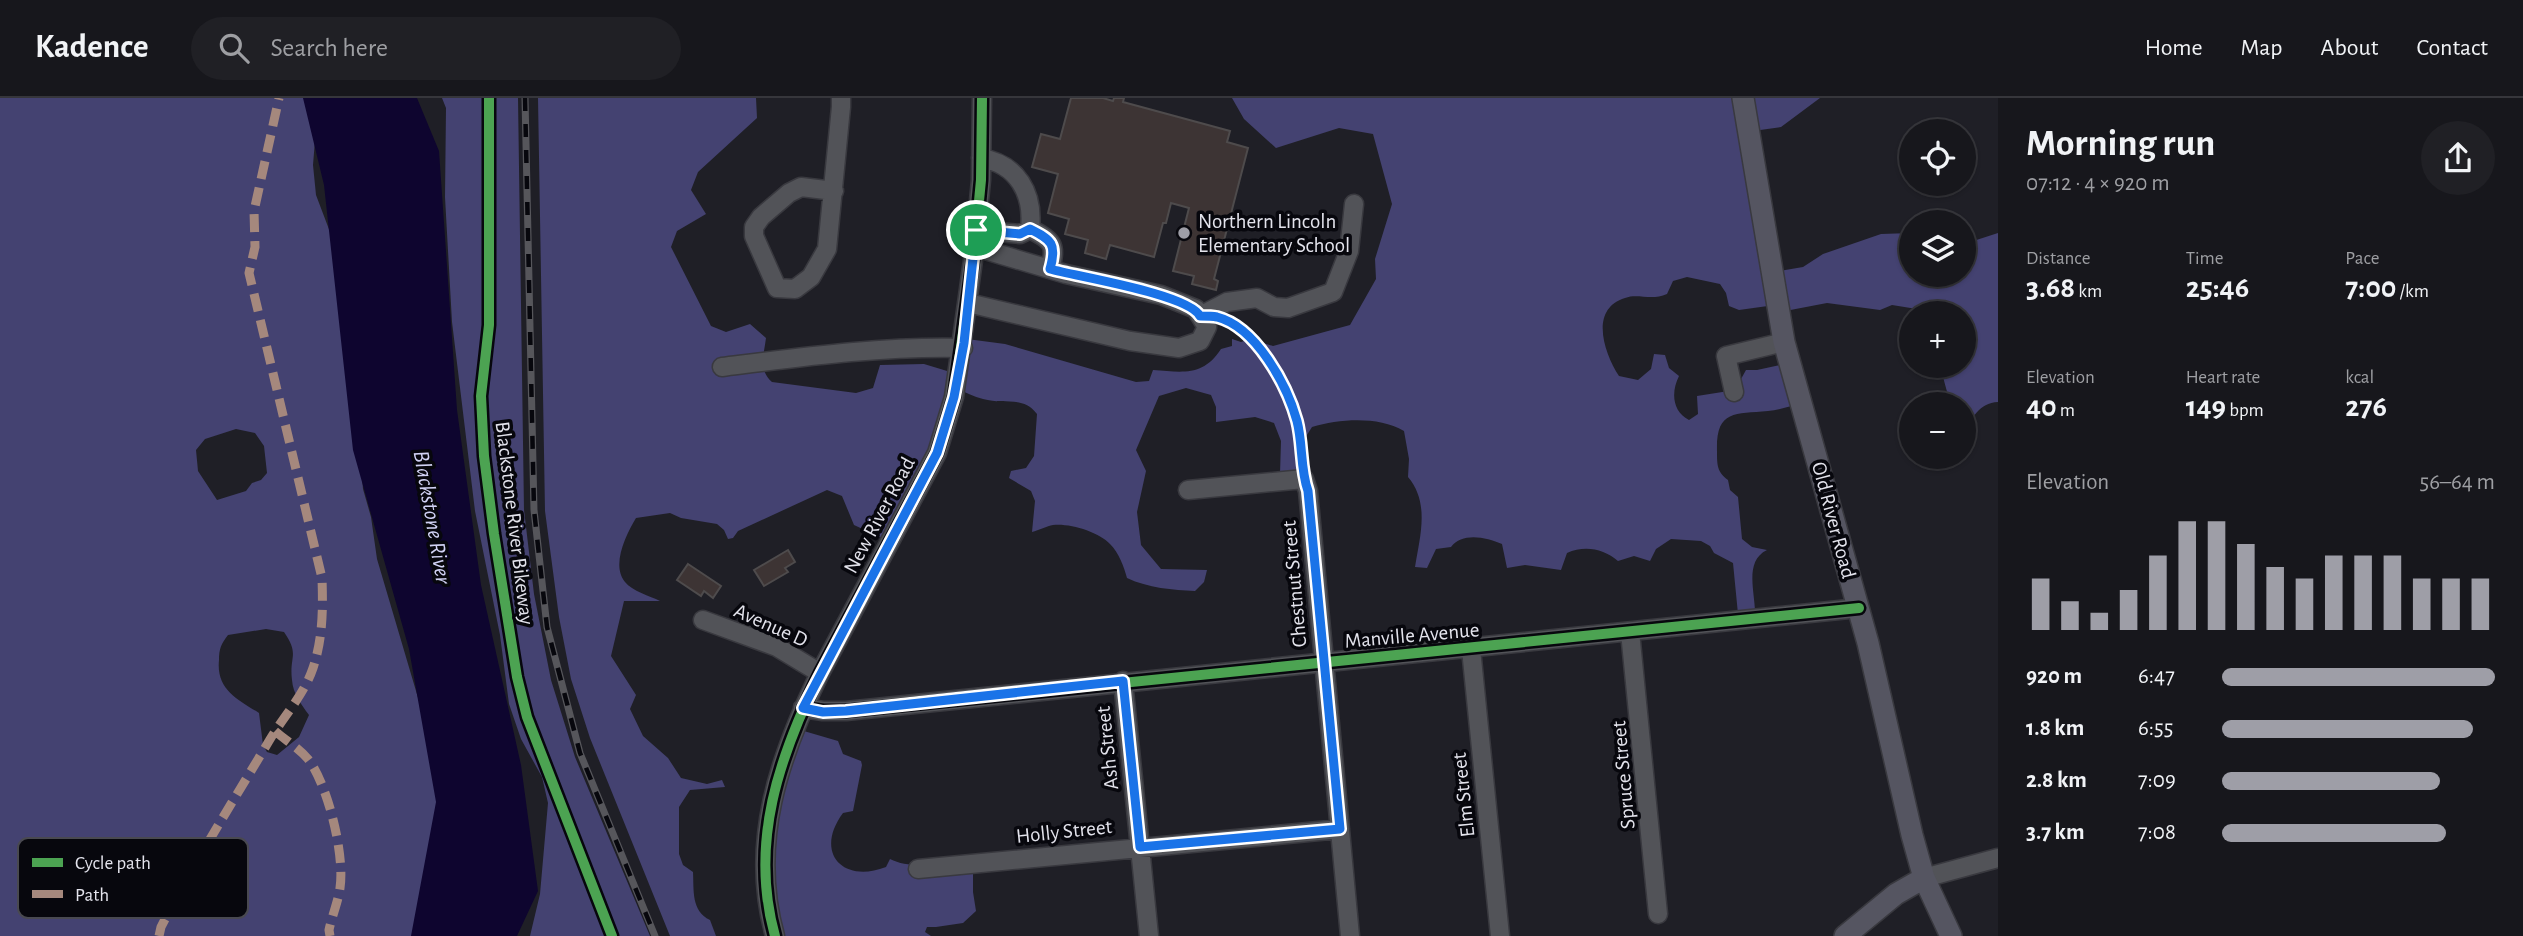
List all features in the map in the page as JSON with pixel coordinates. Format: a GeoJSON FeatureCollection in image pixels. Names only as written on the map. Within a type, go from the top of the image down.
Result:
{"type":"FeatureCollection","features":[{"type":"Feature","properties":{"kind":"main road","name":"Old River Road"},"geometry":{"type":"LineString","coordinates":[[1742,98],[1784,342],[1858,608],[1924,878],[1951,936]]}},
{"type":"Feature","properties":{"kind":"main road"},"geometry":{"type":"LineString","coordinates":[[1845,936],[1896,894],[1924,878]]}},
{"type":"Feature","properties":{"kind":"street"},"geometry":{"type":"LineString","coordinates":[[834,191],[801,187],[789,193],[754,226],[754,236],[777,288],[795,289],[811,277],[827,249],[834,191],[841,98]]}},
{"type":"Feature","properties":{"kind":"street","name":"New River Road"},"geometry":{"type":"LineString","coordinates":[[775,936],[769,913],[765,860],[768,814],[780,767],[820,673],[937,453],[954,397],[963,348],[976,239],[982,98]]}},
{"type":"Feature","properties":{"kind":"street"},"geometry":{"type":"LineString","coordinates":[[981,158],[996,161],[1015,172],[1022,181],[1028,200],[1030,229]]}},
{"type":"Feature","properties":{"kind":"street"},"geometry":{"type":"LineString","coordinates":[[1200,316],[1227,302],[1257,298],[1274,307],[1288,308],[1333,292],[1349,251],[1354,204]]}},
{"type":"Feature","properties":{"kind":"street"},"geometry":{"type":"LineString","coordinates":[[976,239],[1020,234],[1030,229]]}},
{"type":"Feature","properties":{"kind":"street"},"geometry":{"type":"LineString","coordinates":[[1030,229],[1047,237],[1053,246],[1054,255],[1050,269]]}},
{"type":"Feature","properties":{"kind":"street"},"geometry":{"type":"LineString","coordinates":[[968,303],[1130,341],[1179,348],[1200,341],[1206,327],[1196,309],[1161,295],[1050,269],[976,239]]}},
{"type":"Feature","properties":{"kind":"street"},"geometry":{"type":"LineString","coordinates":[[1734,392],[1726,356],[1784,342]]}},
{"type":"Feature","properties":{"kind":"street"},"geometry":{"type":"LineString","coordinates":[[722,366],[853,350],[963,348]]}},
{"type":"Feature","properties":{"kind":"street"},"geometry":{"type":"LineString","coordinates":[[1188,490],[1304,479]]}},
{"type":"Feature","properties":{"kind":"street","name":"Chestnut Street"},"geometry":{"type":"LineString","coordinates":[[1304,479],[1308,491],[1350,936]]}},
{"type":"Feature","properties":{"kind":"street","name":"Manville Avenue"},"geometry":{"type":"LineString","coordinates":[[803,708],[823,712],[846,711],[1858,608]]}},
{"type":"Feature","properties":{"kind":"street","name":"Avenue D"},"geometry":{"type":"LineString","coordinates":[[703,620],[776,647],[820,673]]}},
{"type":"Feature","properties":{"kind":"street","name":"Spruce Street"},"geometry":{"type":"LineString","coordinates":[[1630,632],[1658,914]]}},
{"type":"Feature","properties":{"kind":"street","name":"Elm Street"},"geometry":{"type":"LineString","coordinates":[[1471,649],[1500,936]]}},
{"type":"Feature","properties":{"kind":"street","name":"Ash Street"},"geometry":{"type":"LineString","coordinates":[[1123,681],[1150,936]]}},
{"type":"Feature","properties":{"kind":"street","name":"Holly Street"},"geometry":{"type":"LineString","coordinates":[[918,869],[1340,829]]}},
{"type":"Feature","properties":{"kind":"street"},"geometry":{"type":"LineString","coordinates":[[1924,878],[1998,858]]}},
{"type":"Feature","properties":{"kind":"path"},"geometry":{"type":"LineString","coordinates":[[1200,316],[1217,317],[1242,330],[1283,382],[1298,423],[1304,479]]}},
{"type":"Feature","properties":{"kind":"shaded area"},"geometry":{"type":"Polygon","coordinates":[[[0,98],[311,98],[316,128],[313,165],[316,195],[330,232],[352,357],[363,489],[371,517],[377,559],[450,806],[430,936],[0,936],[0,98]],[[236,429],[205,439],[196,450],[198,471],[217,500],[246,491],[252,483],[261,480],[267,473],[264,446],[255,433],[236,429]],[[266,629],[228,635],[219,656],[219,670],[225,686],[243,703],[259,713],[263,745],[267,752],[277,755],[299,737],[309,715],[294,690],[291,672],[293,651],[284,632],[266,629]]]}},
{"type":"Feature","properties":{"kind":"shaded area"},"geometry":{"type":"Polygon","coordinates":[[[442,98],[518,98],[524,510],[534,594],[551,680],[575,757],[650,936],[530,936],[540,894],[548,803],[542,777],[521,739],[509,704],[500,635],[475,511],[452,322],[445,197],[446,108],[442,98]]]}},
{"type":"Feature","properties":{"kind":"shaded area"},"geometry":{"type":"Polygon","coordinates":[[[538,98],[756,98],[757,118],[698,172],[691,190],[706,214],[677,231],[671,247],[711,326],[726,332],[750,324],[766,338],[763,367],[772,382],[856,393],[873,388],[880,365],[924,364],[957,374],[967,339],[1005,344],[1136,382],[1149,381],[1153,370],[1183,372],[1199,368],[1214,358],[1221,349],[1232,346],[1232,339],[1241,342],[1250,339],[1273,346],[1350,325],[1376,279],[1375,259],[1392,204],[1373,134],[1339,128],[1276,148],[1244,119],[1232,98],[1820,98],[1781,127],[1753,131],[1773,272],[1803,267],[1823,254],[1881,234],[1899,233],[1899,287],[1976,287],[1976,240],[1998,233],[1998,402],[1986,405],[1976,415],[1976,392],[1947,392],[1943,378],[1976,378],[1976,301],[1899,301],[1899,306],[1892,305],[1880,310],[1827,303],[1780,312],[1775,305],[1739,310],[1729,306],[1726,293],[1720,284],[1687,277],[1673,281],[1667,294],[1625,298],[1607,312],[1603,321],[1605,344],[1619,376],[1638,380],[1651,369],[1654,354],[1665,355],[1669,368],[1679,376],[1674,395],[1676,406],[1689,420],[1698,414],[1697,396],[1735,390],[1746,370],[1784,364],[1801,404],[1729,417],[1720,428],[1718,438],[1718,464],[1728,480],[1730,490],[1738,497],[1742,539],[1752,547],[1767,550],[1760,555],[1753,569],[1755,612],[1738,614],[1733,563],[1714,553],[1710,546],[1701,541],[1671,539],[1656,549],[1650,561],[1634,556],[1618,561],[1607,554],[1581,549],[1567,553],[1561,570],[1525,565],[1507,568],[1502,544],[1489,539],[1468,538],[1461,539],[1451,547],[1436,549],[1427,568],[1415,567],[1422,520],[1419,498],[1408,477],[1409,459],[1404,431],[1383,423],[1359,420],[1312,427],[1305,438],[1301,475],[1280,474],[1281,441],[1274,423],[1255,417],[1216,422],[1216,407],[1211,395],[1186,388],[1159,396],[1136,450],[1146,471],[1137,512],[1141,545],[1161,569],[1207,570],[1204,582],[1195,591],[1169,589],[1127,578],[1121,560],[1113,548],[1092,532],[1060,525],[1032,532],[1035,501],[1031,491],[1009,478],[1011,471],[1026,468],[1034,456],[1037,414],[1026,404],[991,401],[956,388],[935,451],[882,538],[854,525],[842,496],[827,490],[738,531],[733,538],[728,539],[717,524],[681,518],[670,513],[636,518],[624,541],[619,567],[621,575],[632,588],[660,601],[624,601],[611,656],[636,695],[630,709],[643,736],[668,758],[681,778],[707,784],[722,780],[725,787],[690,790],[679,807],[679,854],[683,865],[693,872],[697,906],[710,920],[716,936],[670,936],[590,738],[571,679],[559,617],[545,511],[538,98]]]}},
{"type":"Feature","properties":{"kind":"shaded area"},"geometry":{"type":"Polygon","coordinates":[[[797,729],[838,741],[843,754],[861,761],[853,811],[843,813],[831,840],[832,852],[837,861],[845,868],[870,871],[886,867],[890,859],[899,863],[920,865],[973,859],[976,911],[963,923],[927,927],[925,932],[931,936],[778,936],[767,859],[797,729]]]}},
{"type":"Feature","properties":{"kind":"water","name":"Blackstone River"},"geometry":{"type":"Polygon","coordinates":[[[303,98],[417,98],[439,151],[457,410],[481,585],[521,765],[538,891],[517,936],[411,936],[436,802],[409,649],[353,450],[324,185],[303,98]]]}},
{"type":"Feature","properties":{"kind":"building"},"geometry":{"type":"Polygon","coordinates":[[[1071,98],[1103,98],[1113,101],[1114,98],[1124,98],[1123,102],[1230,131],[1227,142],[1248,148],[1214,279],[1218,281],[1216,290],[1192,284],[1194,276],[1173,271],[1189,208],[1171,203],[1154,257],[1110,245],[1106,259],[1085,253],[1088,240],[1065,234],[1069,219],[1048,213],[1058,174],[1032,167],[1041,134],[1060,139],[1071,98]]]}},
{"type":"Feature","properties":{"kind":"building"},"geometry":{"type":"Polygon","coordinates":[[[788,550],[795,562],[785,568],[788,572],[764,586],[754,570],[788,550]]]}},
{"type":"Feature","properties":{"kind":"building"},"geometry":{"type":"Polygon","coordinates":[[[688,564],[721,586],[713,598],[704,591],[701,596],[677,580],[688,564]]]}},
{"type":"Feature","properties":{"kind":"railway"},"geometry":{"type":"LineString","coordinates":[[525,98],[534,510],[547,627],[580,753],[655,936]]}},
{"type":"Feature","properties":{"kind":"marked path"},"geometry":{"type":"LineString","coordinates":[[211,838],[304,687],[313,668],[321,635],[322,578],[249,273],[255,247],[254,211],[279,98]]}},
{"type":"Feature","properties":{"kind":"marked path"},"geometry":{"type":"LineString","coordinates":[[275,731],[308,759],[322,785],[333,821],[341,874],[330,936]]}},
{"type":"Feature","properties":{"kind":"marked path"},"geometry":{"type":"LineString","coordinates":[[159,936],[166,918]]}},
{"type":"Feature","properties":{"kind":"cycle path","name":"Blackstone River Bikeway"},"geometry":{"type":"LineString","coordinates":[[489,98],[489,325],[481,396],[484,456],[494,534],[517,677],[527,717],[612,936]]}},
{"type":"Feature","properties":{"kind":"cycle path"},"geometry":{"type":"LineString","coordinates":[[775,936],[765,867],[772,801],[781,769],[792,736],[820,673],[937,453],[954,397],[981,180],[982,98]]}},
{"type":"Feature","properties":{"kind":"cycle path"},"geometry":{"type":"LineString","coordinates":[[803,708],[846,711],[1859,608]]}},
{"type":"Feature","properties":{"kind":"place","name":"Northern Lincoln Elementary School"},"geometry":{"type":"Point","coordinates":[1184,233]}},
{"type":"Feature","properties":{"kind":"route"},"geometry":{"type":"LineString","coordinates":[[1030,229],[1047,237],[1053,246],[1054,255],[1050,269],[1161,295],[1196,309],[1200,316],[1217,317],[1242,330],[1283,382],[1298,423],[1304,479],[1308,491],[1340,829],[1140,847],[1123,681],[846,711],[823,712],[803,708],[937,453],[954,397],[964,343],[976,230],[1020,234],[1030,229]]}}]}
